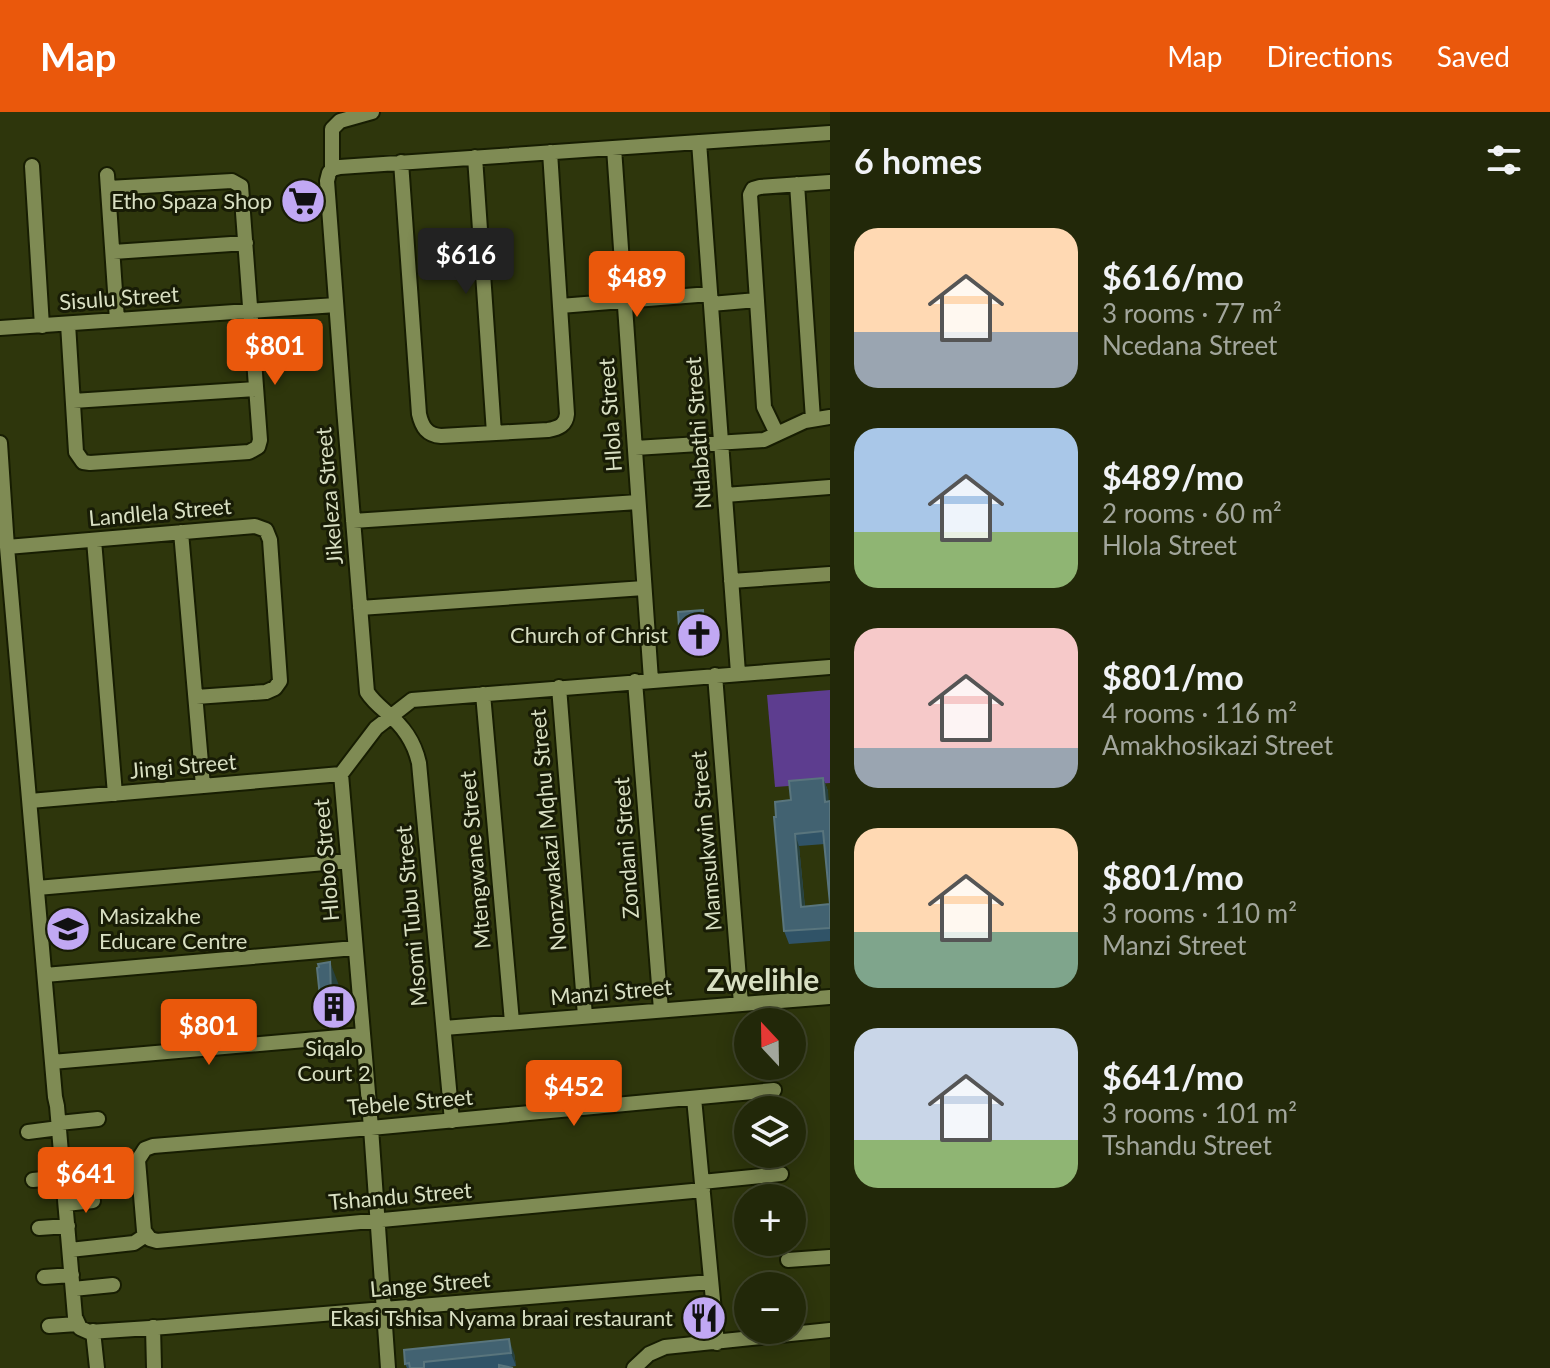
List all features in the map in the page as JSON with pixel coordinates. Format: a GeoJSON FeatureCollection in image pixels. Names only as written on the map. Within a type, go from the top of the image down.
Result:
{"type":"FeatureCollection","features":[{"type":"Feature","properties":{"kind":"street","name":"Jikeleza Street"},"geometry":{"type":"LineString","coordinates":[[372,112],[348,117],[334,125],[331,137],[332,169],[327,181],[367,692],[391,716]]}},
{"type":"Feature","properties":{"kind":"street"},"geometry":{"type":"LineString","coordinates":[[332,169],[830,133]]}},
{"type":"Feature","properties":{"kind":"street","name":"Ntlabathi Street"},"geometry":{"type":"LineString","coordinates":[[699,142],[738,673]]}},
{"type":"Feature","properties":{"kind":"street","name":"Hlola Street"},"geometry":{"type":"LineString","coordinates":[[614,148],[644,588],[643,681]]}},
{"type":"Feature","properties":{"kind":"street"},"geometry":{"type":"LineString","coordinates":[[401,162],[422,425],[426,431],[441,436],[548,430],[564,423],[567,414],[550,152]]}},
{"type":"Feature","properties":{"kind":"street"},"geometry":{"type":"LineString","coordinates":[[475,157],[494,433]]}},
{"type":"Feature","properties":{"kind":"street"},"geometry":{"type":"LineString","coordinates":[[32,166],[42,326]]}},
{"type":"Feature","properties":{"kind":"street"},"geometry":{"type":"LineString","coordinates":[[68,324],[76,452],[80,459],[90,463],[249,452],[256,449],[260,440],[242,189],[238,184],[232,181],[108,182],[117,320]]}},
{"type":"Feature","properties":{"kind":"street"},"geometry":{"type":"LineString","coordinates":[[777,434],[764,407],[750,195],[753,189],[760,187],[830,182]]}},
{"type":"Feature","properties":{"kind":"street"},"geometry":{"type":"LineString","coordinates":[[797,184],[813,419]]}},
{"type":"Feature","properties":{"kind":"street"},"geometry":{"type":"LineString","coordinates":[[113,252],[246,243]]}},
{"type":"Feature","properties":{"kind":"street"},"geometry":{"type":"LineString","coordinates":[[560,306],[624,301],[757,300]]}},
{"type":"Feature","properties":{"kind":"street","name":"Sisulu Street"},"geometry":{"type":"LineString","coordinates":[[0,328],[336,305]]}},
{"type":"Feature","properties":{"kind":"street"},"geometry":{"type":"LineString","coordinates":[[73,401],[256,389]]}},
{"type":"Feature","properties":{"kind":"street"},"geometry":{"type":"LineString","coordinates":[[635,448],[764,440],[813,419],[830,417]]}},
{"type":"Feature","properties":{"kind":"street"},"geometry":{"type":"LineString","coordinates":[[0,443],[72,1282],[77,1324],[84,1331],[93,1331],[97,1368]]}},
{"type":"Feature","properties":{"kind":"street"},"geometry":{"type":"LineString","coordinates":[[725,495],[830,487]]}},
{"type":"Feature","properties":{"kind":"street"},"geometry":{"type":"LineString","coordinates":[[353,521],[638,502]]}},
{"type":"Feature","properties":{"kind":"street","name":"Landlela Street"},"geometry":{"type":"LineString","coordinates":[[7,547],[259,526],[266,530],[270,540],[280,681],[275,688],[266,692],[196,697]]}},
{"type":"Feature","properties":{"kind":"street"},"geometry":{"type":"LineString","coordinates":[[181,532],[203,786]]}},
{"type":"Feature","properties":{"kind":"street"},"geometry":{"type":"LineString","coordinates":[[94,540],[115,794]]}},
{"type":"Feature","properties":{"kind":"street"},"geometry":{"type":"LineString","coordinates":[[731,581],[830,574]]}},
{"type":"Feature","properties":{"kind":"street"},"geometry":{"type":"LineString","coordinates":[[360,608],[644,588]]}},
{"type":"Feature","properties":{"kind":"street","name":"Hlobo Street"},"geometry":{"type":"LineString","coordinates":[[388,1368],[341,774],[376,728],[412,700],[830,667]]}},
{"type":"Feature","properties":{"kind":"street","name":"Mamsukwin Street"},"geometry":{"type":"LineString","coordinates":[[715,675],[741,1004]]}},
{"type":"Feature","properties":{"kind":"street","name":"Zondani Street"},"geometry":{"type":"LineString","coordinates":[[643,681],[661,1010]]}},
{"type":"Feature","properties":{"kind":"street","name":"Nonzwakazi Mqhu Street"},"geometry":{"type":"LineString","coordinates":[[559,687],[585,1016]]}},
{"type":"Feature","properties":{"kind":"street","name":"Mtengwane Street"},"geometry":{"type":"LineString","coordinates":[[483,694],[512,1022]]}},
{"type":"Feature","properties":{"kind":"street","name":"Msomi Tubu Street"},"geometry":{"type":"LineString","coordinates":[[391,716],[413,742],[419,763],[452,1121]]}},
{"type":"Feature","properties":{"kind":"street","name":"Jingi Street"},"geometry":{"type":"LineString","coordinates":[[30,801],[341,774]]}},
{"type":"Feature","properties":{"kind":"street"},"geometry":{"type":"LineString","coordinates":[[37,888],[348,861]]}},
{"type":"Feature","properties":{"kind":"street"},"geometry":{"type":"LineString","coordinates":[[45,975],[355,948]]}},
{"type":"Feature","properties":{"kind":"street","name":"Manzi Street"},"geometry":{"type":"LineString","coordinates":[[444,1028],[830,997]]}},
{"type":"Feature","properties":{"kind":"street"},"geometry":{"type":"LineString","coordinates":[[52,1062],[363,1035]]}},
{"type":"Feature","properties":{"kind":"street","name":"Tebele Street"},"geometry":{"type":"LineString","coordinates":[[146,1235],[138,1160],[149,1147],[774,1090]]}},
{"type":"Feature","properties":{"kind":"street"},"geometry":{"type":"LineString","coordinates":[[694,1098],[717,1343]]}},
{"type":"Feature","properties":{"kind":"street"},"geometry":{"type":"LineString","coordinates":[[28,1132],[98,1119]]}},
{"type":"Feature","properties":{"kind":"street"},"geometry":{"type":"LineString","coordinates":[[33,1180],[89,1160]]}},
{"type":"Feature","properties":{"kind":"street","name":"Tshandu Street"},"geometry":{"type":"LineString","coordinates":[[146,1235],[157,1241],[378,1220],[702,1186],[781,1174]]}},
{"type":"Feature","properties":{"kind":"street"},"geometry":{"type":"LineString","coordinates":[[66,1204],[93,1201]]}},
{"type":"Feature","properties":{"kind":"street"},"geometry":{"type":"LineString","coordinates":[[39,1228],[68,1226]]}},
{"type":"Feature","properties":{"kind":"street"},"geometry":{"type":"LineString","coordinates":[[70,1250],[134,1243],[146,1235]]}},
{"type":"Feature","properties":{"kind":"street"},"geometry":{"type":"LineString","coordinates":[[788,1260],[830,1257]]}},
{"type":"Feature","properties":{"kind":"street"},"geometry":{"type":"LineString","coordinates":[[44,1277],[113,1285]]}},
{"type":"Feature","properties":{"kind":"street","name":"Lange Street"},"geometry":{"type":"LineString","coordinates":[[93,1331],[711,1282]]}},
{"type":"Feature","properties":{"kind":"street"},"geometry":{"type":"LineString","coordinates":[[49,1326],[77,1324]]}},
{"type":"Feature","properties":{"kind":"street"},"geometry":{"type":"LineString","coordinates":[[153,1327],[154,1368]]}},
{"type":"Feature","properties":{"kind":"street"},"geometry":{"type":"LineString","coordinates":[[634,1368],[649,1354],[665,1347],[830,1330]]}},
{"type":"Feature","properties":{"kind":"shaded area"},"geometry":{"type":"Polygon","coordinates":[[[830,690],[830,783],[775,787],[767,695],[830,690]]]}},
{"type":"Feature","properties":{"kind":"building"},"geometry":{"type":"Polygon","coordinates":[[[703,610],[704,625],[679,627],[678,612],[703,610]]]}},
{"type":"Feature","properties":{"kind":"building"},"geometry":{"type":"Polygon","coordinates":[[[823,778],[825,802],[830,801],[830,904],[830,928],[784,931],[774,817],[775,802],[791,800],[789,781],[823,778]],[[823,831],[795,834],[801,907],[830,904],[823,831]]]}},
{"type":"Feature","properties":{"kind":"building"},"geometry":{"type":"Polygon","coordinates":[[[330,962],[331,996],[320,997],[318,964],[330,962]]]}},
{"type":"Feature","properties":{"kind":"building"},"geometry":{"type":"Polygon","coordinates":[[[509,1339],[511,1353],[424,1362],[424,1368],[410,1368],[409,1363],[405,1364],[404,1350],[509,1339]]]}},
{"type":"Feature","properties":{"kind":"place","name":"Etho Spaza Shop"},"geometry":{"type":"Point","coordinates":[303,201]}},
{"type":"Feature","properties":{"kind":"place","name":"Church of Christ"},"geometry":{"type":"Point","coordinates":[699,635]}},
{"type":"Feature","properties":{"kind":"place","name":"Masizakhe Educare Centre"},"geometry":{"type":"Point","coordinates":[68,929]}},
{"type":"Feature","properties":{"kind":"place","name":"Siqalo Court 2"},"geometry":{"type":"Point","coordinates":[334,1007]}},
{"type":"Feature","properties":{"kind":"place","name":"Ekasi Tshisa Nyama braai restaurant"},"geometry":{"type":"Point","coordinates":[704,1318]}},
{"type":"Feature","properties":{"kind":"district","name":"Zwelihle"},"geometry":{"type":"Point","coordinates":[763,981]}}]}
